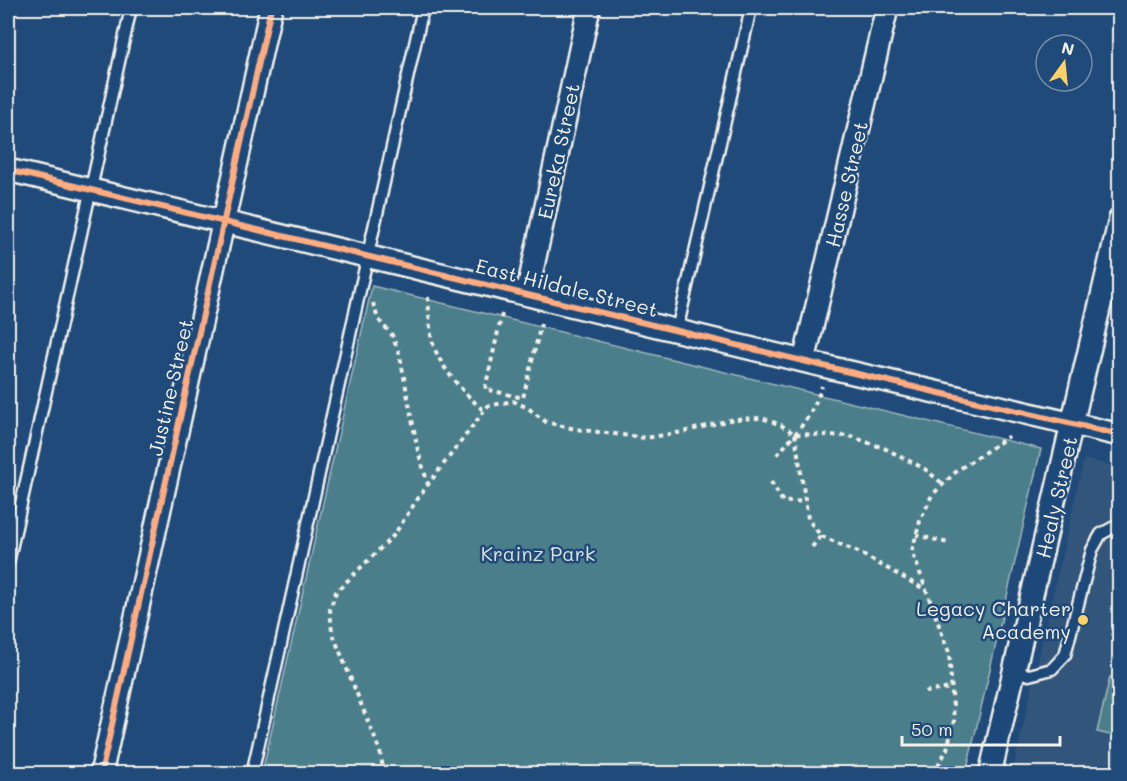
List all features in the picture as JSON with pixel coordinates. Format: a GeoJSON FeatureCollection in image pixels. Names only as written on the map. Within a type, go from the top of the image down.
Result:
{"type":"FeatureCollection","features":[{"type":"Feature","properties":{"kind":"street","name":"Justine Street"},"geometry":{"type":"LineString","coordinates":[[101,774],[271,8]]}},
{"type":"Feature","properties":{"kind":"street","name":"Eureka Street"},"geometry":{"type":"LineString","coordinates":[[527,294],[590,8]]}},
{"type":"Feature","properties":{"kind":"street","name":"Hasse Street"},"geometry":{"type":"LineString","coordinates":[[804,361],[887,8]]}},
{"type":"Feature","properties":{"kind":"street","name":"East Hildale Street"},"geometry":{"type":"LineString","coordinates":[[8,170],[1119,435]]}},
{"type":"Feature","properties":{"kind":"street","name":"Healy Street"},"geometry":{"type":"LineString","coordinates":[[990,774],[1119,219]]}},
{"type":"Feature","properties":{"kind":"lane"},"geometry":{"type":"LineString","coordinates":[[8,563],[131,8]]}},
{"type":"Feature","properties":{"kind":"lane"},"geometry":{"type":"LineString","coordinates":[[252,774],[423,8]]}},
{"type":"Feature","properties":{"kind":"lane"},"geometry":{"type":"LineString","coordinates":[[677,330],[750,8]]}},
{"type":"Feature","properties":{"kind":"lane"},"geometry":{"type":"LineString","coordinates":[[1015,671],[1029,675],[1052,669],[1065,655],[1092,550],[1101,534],[1116,526],[1119,527]]}},
{"type":"Feature","properties":{"kind":"path"},"geometry":{"type":"LineString","coordinates":[[428,297],[431,337],[440,362],[468,397],[484,411]]}},
{"type":"Feature","properties":{"kind":"path"},"geometry":{"type":"LineString","coordinates":[[372,299],[378,319],[392,335],[400,356],[418,451],[428,484]]}},
{"type":"Feature","properties":{"kind":"path"},"geometry":{"type":"LineString","coordinates":[[502,314],[485,389],[513,398],[546,422],[575,429],[646,438],[684,432],[734,419],[762,418],[781,425],[795,434],[850,436],[896,454],[925,469],[943,484]]}},
{"type":"Feature","properties":{"kind":"path"},"geometry":{"type":"LineString","coordinates":[[384,774],[380,751],[332,632],[330,609],[336,592],[394,535],[428,484],[488,406],[513,398],[523,398],[541,324]]}},
{"type":"Feature","properties":{"kind":"path"},"geometry":{"type":"LineString","coordinates":[[777,455],[815,409],[824,382]]}},
{"type":"Feature","properties":{"kind":"path"},"geometry":{"type":"LineString","coordinates":[[795,434],[808,519],[821,536],[856,551],[924,590]]}},
{"type":"Feature","properties":{"kind":"path"},"geometry":{"type":"LineString","coordinates":[[934,774],[947,749],[954,722],[949,653],[924,590],[912,551],[920,521],[932,495],[958,470],[1009,436]]}},
{"type":"Feature","properties":{"kind":"path"},"geometry":{"type":"LineString","coordinates":[[771,482],[783,502],[805,501]]}},
{"type":"Feature","properties":{"kind":"path"},"geometry":{"type":"LineString","coordinates":[[916,535],[948,543]]}},
{"type":"Feature","properties":{"kind":"path"},"geometry":{"type":"LineString","coordinates":[[812,547],[821,536]]}},
{"type":"Feature","properties":{"kind":"path"},"geometry":{"type":"LineString","coordinates":[[925,692],[951,688]]}},
{"type":"Feature","properties":{"kind":"shaded area","name":"Legacy Charter Academy"},"geometry":{"type":"Polygon","coordinates":[[[1084,459],[1119,467],[1119,773],[1012,774],[1084,459]]]}},
{"type":"Feature","properties":{"kind":"green space","name":"Krainz Park"},"geometry":{"type":"Polygon","coordinates":[[[372,286],[1041,449],[966,773],[262,773],[372,286]]]}},
{"type":"Feature","properties":{"kind":"green space"},"geometry":{"type":"Polygon","coordinates":[[[1110,677],[1119,679],[1119,737],[1097,732],[1110,677]]]}},
{"type":"Feature","properties":{"kind":"cycle path"},"geometry":{"type":"LineString","coordinates":[[101,774],[271,8]]}},
{"type":"Feature","properties":{"kind":"cycle path"},"geometry":{"type":"LineString","coordinates":[[8,170],[1120,435]]}},
{"type":"Feature","properties":{"kind":"place","name":"Legacy Charter Academy"},"geometry":{"type":"Point","coordinates":[1083,620]}}]}
